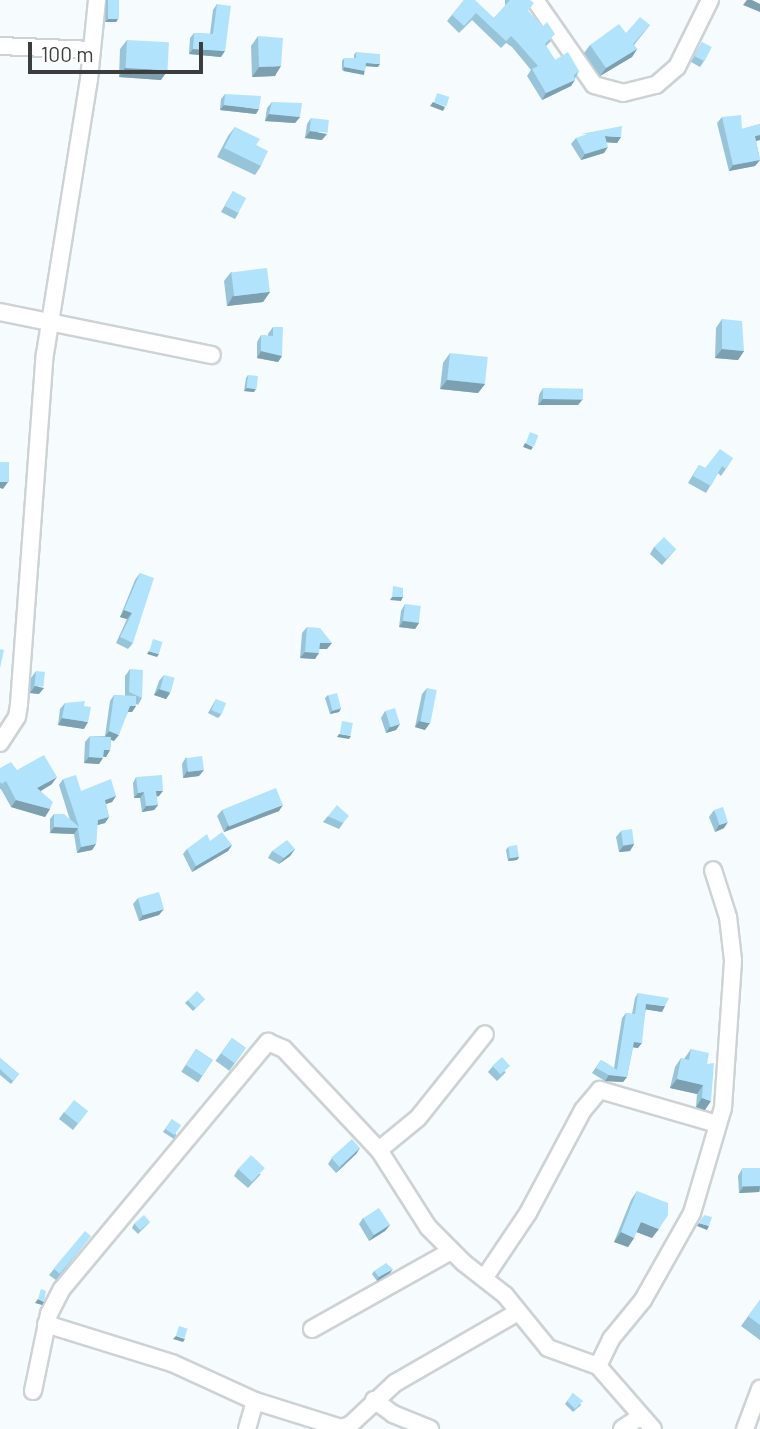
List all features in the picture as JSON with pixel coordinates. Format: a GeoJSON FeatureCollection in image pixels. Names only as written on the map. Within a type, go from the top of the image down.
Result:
{"type":"FeatureCollection","features":[{"type":"Feature","properties":{"kind":"street"},"geometry":{"type":"LineString","coordinates":[[0,743],[17,717],[19,704],[51,322],[92,50],[97,0]]}},
{"type":"Feature","properties":{"kind":"street"},"geometry":{"type":"LineString","coordinates":[[535,0],[594,85],[622,93],[656,85],[677,67],[710,0]]}},
{"type":"Feature","properties":{"kind":"street"},"geometry":{"type":"LineString","coordinates":[[0,46],[92,50]]}},
{"type":"Feature","properties":{"kind":"street"},"geometry":{"type":"LineString","coordinates":[[0,312],[212,355]]}},
{"type":"Feature","properties":{"kind":"street"},"geometry":{"type":"LineString","coordinates":[[598,1366],[611,1339],[643,1300],[692,1213],[726,1086],[733,960],[728,918],[713,870]]}},
{"type":"Feature","properties":{"kind":"street"},"geometry":{"type":"LineString","coordinates":[[379,1150],[418,1118],[485,1034]]}},
{"type":"Feature","properties":{"kind":"street"},"geometry":{"type":"LineString","coordinates":[[33,1391],[46,1324],[62,1289],[268,1042],[284,1049],[379,1150],[418,1213],[451,1251],[485,1277],[548,1348],[598,1366],[653,1429]]}},
{"type":"Feature","properties":{"kind":"street"},"geometry":{"type":"LineString","coordinates":[[485,1277],[528,1213],[595,1094],[617,1092],[717,1124]]}},
{"type":"Feature","properties":{"kind":"street"},"geometry":{"type":"LineString","coordinates":[[312,1329],[451,1251]]}},
{"type":"Feature","properties":{"kind":"street"},"geometry":{"type":"LineString","coordinates":[[46,1324],[172,1363],[255,1401],[331,1428],[350,1427],[374,1400],[395,1383],[518,1312]]}},
{"type":"Feature","properties":{"kind":"street"},"geometry":{"type":"LineString","coordinates":[[745,1429],[760,1389]]}},
{"type":"Feature","properties":{"kind":"street"},"geometry":{"type":"LineString","coordinates":[[374,1400],[393,1415],[430,1429]]}},
{"type":"Feature","properties":{"kind":"street"},"geometry":{"type":"LineString","coordinates":[[247,1429],[255,1401]]}},
{"type":"Feature","properties":{"kind":"street"},"geometry":{"type":"LineString","coordinates":[[622,1429],[640,1417]]}},
{"type":"Feature","properties":{"kind":"building"},"geometry":{"type":"Polygon","coordinates":[[[108,0],[119,0],[119,19],[108,19],[108,0]]]}},
{"type":"Feature","properties":{"kind":"building"},"geometry":{"type":"Polygon","coordinates":[[[464,0],[475,0],[494,18],[510,0],[530,0],[534,3],[528,11],[543,26],[547,22],[555,34],[545,44],[555,60],[568,52],[579,71],[574,75],[575,80],[546,93],[532,69],[538,66],[511,36],[506,41],[476,13],[464,26],[452,15],[464,0]]]}},
{"type":"Feature","properties":{"kind":"building"},"geometry":{"type":"Polygon","coordinates":[[[217,4],[231,6],[225,51],[193,49],[194,33],[213,34],[217,4]]]}},
{"type":"Feature","properties":{"kind":"building"},"geometry":{"type":"Polygon","coordinates":[[[640,17],[650,25],[633,44],[637,49],[606,68],[590,45],[619,24],[626,33],[640,17]]]}},
{"type":"Feature","properties":{"kind":"building"},"geometry":{"type":"Polygon","coordinates":[[[258,36],[283,38],[281,66],[259,67],[258,36]]]}},
{"type":"Feature","properties":{"kind":"building"},"geometry":{"type":"Polygon","coordinates":[[[127,40],[169,42],[167,70],[126,68],[127,40]]]}},
{"type":"Feature","properties":{"kind":"building"},"geometry":{"type":"Polygon","coordinates":[[[702,42],[712,47],[705,61],[695,56],[702,42]]]}},
{"type":"Feature","properties":{"kind":"building"},"geometry":{"type":"Polygon","coordinates":[[[356,52],[380,54],[380,64],[366,63],[365,71],[344,67],[344,58],[356,58],[356,52]]]}},
{"type":"Feature","properties":{"kind":"building"},"geometry":{"type":"Polygon","coordinates":[[[437,93],[449,97],[446,107],[434,103],[437,93]]]}},
{"type":"Feature","properties":{"kind":"building"},"geometry":{"type":"Polygon","coordinates":[[[225,94],[261,96],[259,109],[224,105],[225,94]]]}},
{"type":"Feature","properties":{"kind":"building"},"geometry":{"type":"Polygon","coordinates":[[[272,102],[302,103],[300,117],[269,114],[272,102]]]}},
{"type":"Feature","properties":{"kind":"building"},"geometry":{"type":"Polygon","coordinates":[[[741,115],[742,129],[760,124],[760,135],[755,136],[760,160],[733,165],[722,117],[741,115]]]}},
{"type":"Feature","properties":{"kind":"building"},"geometry":{"type":"Polygon","coordinates":[[[311,118],[329,120],[328,133],[310,131],[311,118]]]}},
{"type":"Feature","properties":{"kind":"building"},"geometry":{"type":"Polygon","coordinates":[[[622,126],[621,137],[605,136],[608,147],[585,154],[576,138],[587,134],[581,134],[622,126]]]}},
{"type":"Feature","properties":{"kind":"building"},"geometry":{"type":"Polygon","coordinates":[[[235,127],[260,139],[256,145],[268,151],[261,166],[224,148],[235,127]]]}},
{"type":"Feature","properties":{"kind":"building"},"geometry":{"type":"Polygon","coordinates":[[[233,191],[246,198],[238,213],[225,206],[233,191]]]}},
{"type":"Feature","properties":{"kind":"building"},"geometry":{"type":"Polygon","coordinates":[[[267,268],[270,292],[234,296],[231,272],[267,268]]]}},
{"type":"Feature","properties":{"kind":"building"},"geometry":{"type":"Polygon","coordinates":[[[722,319],[742,321],[744,351],[722,349],[722,319]]]}},
{"type":"Feature","properties":{"kind":"building"},"geometry":{"type":"Polygon","coordinates":[[[273,327],[283,327],[282,356],[261,351],[261,335],[273,336],[273,327]]]}},
{"type":"Feature","properties":{"kind":"building"},"geometry":{"type":"Polygon","coordinates":[[[450,353],[488,357],[485,384],[447,380],[450,353]]]}},
{"type":"Feature","properties":{"kind":"building"},"geometry":{"type":"Polygon","coordinates":[[[248,375],[258,376],[257,389],[247,388],[248,375]]]}},
{"type":"Feature","properties":{"kind":"building"},"geometry":{"type":"Polygon","coordinates":[[[543,388],[583,389],[583,400],[543,399],[543,388]]]}},
{"type":"Feature","properties":{"kind":"building"},"geometry":{"type":"Polygon","coordinates":[[[530,432],[538,435],[534,446],[526,443],[530,432]]]}},
{"type":"Feature","properties":{"kind":"building"},"geometry":{"type":"Polygon","coordinates":[[[720,449],[733,458],[726,469],[722,466],[711,486],[693,476],[699,465],[705,468],[720,449]]]}},
{"type":"Feature","properties":{"kind":"building"},"geometry":{"type":"Polygon","coordinates":[[[0,462],[9,462],[9,482],[0,482],[0,462]]]}},
{"type":"Feature","properties":{"kind":"building"},"geometry":{"type":"Polygon","coordinates":[[[664,537],[676,549],[666,559],[654,547],[664,537]]]}},
{"type":"Feature","properties":{"kind":"building"},"geometry":{"type":"Polygon","coordinates":[[[140,573],[154,578],[133,643],[120,637],[132,613],[124,610],[140,573]]]}},
{"type":"Feature","properties":{"kind":"building"},"geometry":{"type":"Polygon","coordinates":[[[393,586],[403,588],[403,597],[392,597],[393,586]]]}},
{"type":"Feature","properties":{"kind":"building"},"geometry":{"type":"Polygon","coordinates":[[[405,604],[421,606],[419,623],[403,621],[405,604]]]}},
{"type":"Feature","properties":{"kind":"building"},"geometry":{"type":"Polygon","coordinates":[[[307,627],[320,628],[332,643],[320,643],[319,653],[305,652],[307,627]]]}},
{"type":"Feature","properties":{"kind":"building"},"geometry":{"type":"Polygon","coordinates":[[[153,639],[163,642],[159,654],[149,651],[153,639]]]}},
{"type":"Feature","properties":{"kind":"building"},"geometry":{"type":"Polygon","coordinates":[[[0,649],[4,650],[0,668],[0,649]]]}},
{"type":"Feature","properties":{"kind":"building"},"geometry":{"type":"Polygon","coordinates":[[[130,669],[143,670],[142,698],[129,692],[130,669]]]}},
{"type":"Feature","properties":{"kind":"building"},"geometry":{"type":"Polygon","coordinates":[[[36,671],[45,672],[43,687],[34,686],[36,671]]]}},
{"type":"Feature","properties":{"kind":"building"},"geometry":{"type":"Polygon","coordinates":[[[164,675],[175,678],[171,692],[160,689],[164,675]]]}},
{"type":"Feature","properties":{"kind":"building"},"geometry":{"type":"Polygon","coordinates":[[[427,688],[437,690],[430,723],[421,721],[427,688]]]}},
{"type":"Feature","properties":{"kind":"building"},"geometry":{"type":"Polygon","coordinates":[[[337,693],[341,708],[332,711],[328,695],[337,693]]]}},
{"type":"Feature","properties":{"kind":"building"},"geometry":{"type":"Polygon","coordinates":[[[114,695],[136,696],[136,706],[130,706],[119,735],[109,731],[114,695]]]}},
{"type":"Feature","properties":{"kind":"building"},"geometry":{"type":"Polygon","coordinates":[[[216,699],[226,703],[222,714],[212,710],[216,699]]]}},
{"type":"Feature","properties":{"kind":"building"},"geometry":{"type":"Polygon","coordinates":[[[85,701],[84,706],[91,707],[88,722],[62,718],[65,703],[85,701]]]}},
{"type":"Feature","properties":{"kind":"building"},"geometry":{"type":"Polygon","coordinates":[[[395,708],[400,724],[390,727],[385,711],[395,708]]]}},
{"type":"Feature","properties":{"kind":"building"},"geometry":{"type":"Polygon","coordinates":[[[342,721],[353,723],[351,736],[340,734],[342,721]]]}},
{"type":"Feature","properties":{"kind":"building"},"geometry":{"type":"Polygon","coordinates":[[[90,736],[111,737],[110,750],[104,750],[103,758],[89,757],[90,736]]]}},
{"type":"Feature","properties":{"kind":"building"},"geometry":{"type":"Polygon","coordinates":[[[44,755],[57,777],[37,788],[53,802],[50,809],[16,800],[6,781],[2,784],[0,782],[0,768],[11,762],[17,770],[44,755]]]}},
{"type":"Feature","properties":{"kind":"building"},"geometry":{"type":"Polygon","coordinates":[[[202,756],[204,770],[188,772],[186,758],[202,756]]]}},
{"type":"Feature","properties":{"kind":"building"},"geometry":{"type":"Polygon","coordinates":[[[76,775],[81,791],[111,779],[116,796],[105,800],[109,817],[98,820],[96,844],[81,847],[78,828],[54,827],[54,814],[64,814],[79,827],[63,779],[76,775]]]}},
{"type":"Feature","properties":{"kind":"building"},"geometry":{"type":"Polygon","coordinates":[[[162,775],[163,791],[156,791],[158,805],[146,806],[144,792],[138,793],[136,777],[162,775]]]}},
{"type":"Feature","properties":{"kind":"building"},"geometry":{"type":"Polygon","coordinates":[[[276,788],[283,805],[229,826],[222,810],[276,788]]]}},
{"type":"Feature","properties":{"kind":"building"},"geometry":{"type":"Polygon","coordinates":[[[337,805],[349,816],[343,823],[328,816],[337,805]]]}},
{"type":"Feature","properties":{"kind":"building"},"geometry":{"type":"Polygon","coordinates":[[[723,807],[728,822],[719,825],[714,810],[723,807]]]}},
{"type":"Feature","properties":{"kind":"building"},"geometry":{"type":"Polygon","coordinates":[[[632,829],[634,844],[623,845],[621,831],[632,829]]]}},
{"type":"Feature","properties":{"kind":"building"},"geometry":{"type":"Polygon","coordinates":[[[222,832],[232,845],[196,866],[187,849],[207,834],[210,841],[222,832]]]}},
{"type":"Feature","properties":{"kind":"building"},"geometry":{"type":"Polygon","coordinates":[[[287,840],[295,849],[284,858],[272,851],[287,840]]]}},
{"type":"Feature","properties":{"kind":"building"},"geometry":{"type":"Polygon","coordinates":[[[517,845],[519,857],[510,858],[508,846],[517,845]]]}},
{"type":"Feature","properties":{"kind":"building"},"geometry":{"type":"Polygon","coordinates":[[[159,892],[164,909],[143,915],[138,898],[159,892]]]}},
{"type":"Feature","properties":{"kind":"building"},"geometry":{"type":"Polygon","coordinates":[[[197,991],[205,999],[196,1008],[188,1000],[197,991]]]}},
{"type":"Feature","properties":{"kind":"building"},"geometry":{"type":"Polygon","coordinates":[[[638,993],[669,998],[665,1006],[646,1004],[642,1043],[634,1042],[627,1077],[609,1075],[596,1068],[601,1060],[617,1070],[626,1013],[635,1014],[638,993]]]}},
{"type":"Feature","properties":{"kind":"building"},"geometry":{"type":"Polygon","coordinates":[[[232,1038],[246,1048],[235,1063],[221,1053],[232,1038]]]}},
{"type":"Feature","properties":{"kind":"building"},"geometry":{"type":"Polygon","coordinates":[[[196,1049],[213,1060],[202,1076],[186,1065],[196,1049]]]}},
{"type":"Feature","properties":{"kind":"building"},"geometry":{"type":"Polygon","coordinates":[[[691,1049],[709,1053],[707,1064],[714,1063],[711,1101],[702,1098],[703,1085],[677,1079],[681,1058],[689,1060],[691,1049]]]}},
{"type":"Feature","properties":{"kind":"building"},"geometry":{"type":"Polygon","coordinates":[[[502,1057],[510,1066],[500,1075],[492,1066],[502,1057]]]}},
{"type":"Feature","properties":{"kind":"building"},"geometry":{"type":"Polygon","coordinates":[[[0,1058],[19,1074],[13,1081],[0,1069],[0,1058]]]}},
{"type":"Feature","properties":{"kind":"building"},"geometry":{"type":"Polygon","coordinates":[[[74,1100],[88,1111],[78,1124],[64,1113],[74,1100]]]}},
{"type":"Feature","properties":{"kind":"building"},"geometry":{"type":"Polygon","coordinates":[[[172,1119],[181,1125],[174,1135],[165,1129],[172,1119]]]}},
{"type":"Feature","properties":{"kind":"building"},"geometry":{"type":"Polygon","coordinates":[[[352,1139],[360,1148],[339,1167],[331,1158],[352,1139]]]}},
{"type":"Feature","properties":{"kind":"building"},"geometry":{"type":"Polygon","coordinates":[[[251,1155],[265,1168],[252,1182],[238,1169],[251,1155]]]}},
{"type":"Feature","properties":{"kind":"building"},"geometry":{"type":"Polygon","coordinates":[[[742,1168],[760,1168],[760,1186],[742,1186],[742,1168]]]}},
{"type":"Feature","properties":{"kind":"building"},"geometry":{"type":"Polygon","coordinates":[[[637,1191],[668,1203],[668,1215],[659,1229],[641,1222],[634,1238],[621,1232],[637,1191]]]}},
{"type":"Feature","properties":{"kind":"building"},"geometry":{"type":"Polygon","coordinates":[[[379,1208],[390,1225],[374,1235],[363,1218],[379,1208]]]}},
{"type":"Feature","properties":{"kind":"building"},"geometry":{"type":"Polygon","coordinates":[[[144,1215],[150,1222],[140,1230],[134,1224],[144,1215]]]}},
{"type":"Feature","properties":{"kind":"building"},"geometry":{"type":"Polygon","coordinates":[[[704,1215],[712,1217],[709,1226],[699,1223],[704,1215]]]}},
{"type":"Feature","properties":{"kind":"building"},"geometry":{"type":"Polygon","coordinates":[[[85,1231],[91,1236],[60,1274],[54,1269],[85,1231]]]}},
{"type":"Feature","properties":{"kind":"building"},"geometry":{"type":"Polygon","coordinates":[[[386,1263],[393,1269],[379,1277],[374,1271],[386,1263]]]}},
{"type":"Feature","properties":{"kind":"building"},"geometry":{"type":"Polygon","coordinates":[[[41,1289],[46,1291],[44,1302],[38,1299],[41,1289]]]}},
{"type":"Feature","properties":{"kind":"building"},"geometry":{"type":"Polygon","coordinates":[[[760,1300],[760,1325],[748,1316],[760,1300]]]}},
{"type":"Feature","properties":{"kind":"building"},"geometry":{"type":"Polygon","coordinates":[[[179,1326],[188,1329],[184,1338],[176,1336],[179,1326]]]}},
{"type":"Feature","properties":{"kind":"building"},"geometry":{"type":"Polygon","coordinates":[[[573,1393],[583,1401],[575,1409],[567,1401],[573,1393]]]}}]}
